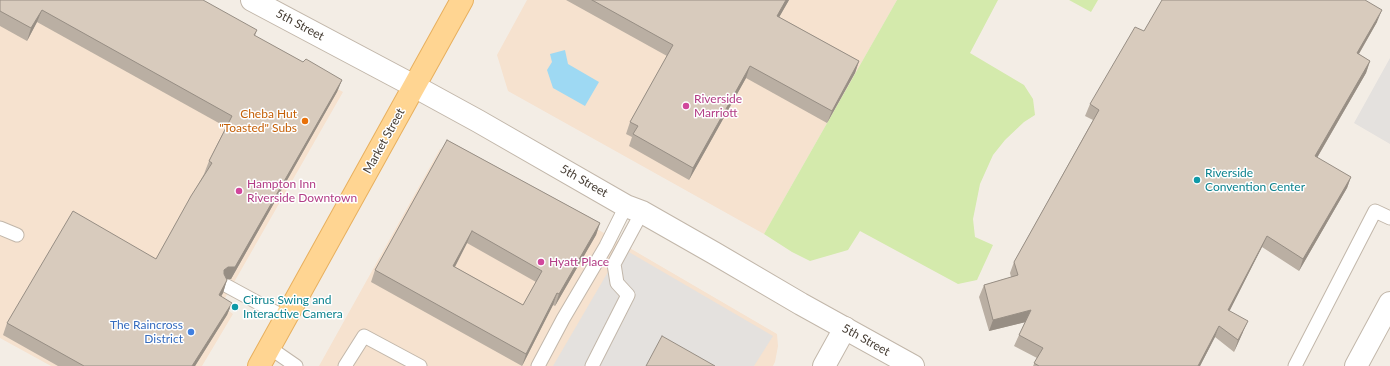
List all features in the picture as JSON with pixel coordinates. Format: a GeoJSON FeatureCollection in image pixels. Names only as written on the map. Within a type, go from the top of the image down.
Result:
{"type":"FeatureCollection","features":[{"type":"Feature","properties":{"kind":"main road","name":"Market Street"},"geometry":{"type":"LineString","coordinates":[[264,357],[462,0]]}},
{"type":"Feature","properties":{"kind":"street","name":"5th Street"},"geometry":{"type":"LineString","coordinates":[[252,0],[478,121],[913,366]]}},
{"type":"Feature","properties":{"kind":"street"},"geometry":{"type":"LineString","coordinates":[[1356,366],[1390,303]]}},
{"type":"Feature","properties":{"kind":"street"},"geometry":{"type":"LineString","coordinates":[[824,366],[845,328]]}},
{"type":"Feature","properties":{"kind":"lane"},"geometry":{"type":"LineString","coordinates":[[538,366],[563,319],[606,246],[634,209]]}},
{"type":"Feature","properties":{"kind":"lane"},"geometry":{"type":"LineString","coordinates":[[592,366],[628,295],[617,283],[614,264],[634,209]]}},
{"type":"Feature","properties":{"kind":"lane"},"geometry":{"type":"LineString","coordinates":[[1294,366],[1375,211],[1390,218]]}},
{"type":"Feature","properties":{"kind":"lane"},"geometry":{"type":"LineString","coordinates":[[0,228],[17,235]]}},
{"type":"Feature","properties":{"kind":"lane"},"geometry":{"type":"LineString","coordinates":[[227,286],[286,318]]}},
{"type":"Feature","properties":{"kind":"lane"},"geometry":{"type":"LineString","coordinates":[[345,366],[364,336],[420,366]]}},
{"type":"Feature","properties":{"kind":"lane"},"geometry":{"type":"LineString","coordinates":[[264,357],[296,366]]}},
{"type":"Feature","properties":{"kind":"shaded area"},"geometry":{"type":"Polygon","coordinates":[[[0,0],[253,42],[343,92],[221,305],[233,314],[202,366],[51,366],[0,338],[0,0]]]}},
{"type":"Feature","properties":{"kind":"shaded area"},"geometry":{"type":"Polygon","coordinates":[[[527,0],[897,0],[764,234],[508,91],[497,55],[527,0]]]}},
{"type":"Feature","properties":{"kind":"shaded area"},"geometry":{"type":"Polygon","coordinates":[[[1390,58],[1390,144],[1354,123],[1390,58]]]}},
{"type":"Feature","properties":{"kind":"shaded area"},"geometry":{"type":"Polygon","coordinates":[[[449,148],[465,152],[777,334],[778,346],[773,366],[319,366],[440,149],[449,148]]]}},
{"type":"Feature","properties":{"kind":"shaded area"},"geometry":{"type":"Polygon","coordinates":[[[622,248],[773,336],[754,366],[553,366],[622,248]]]}},
{"type":"Feature","properties":{"kind":"green space"},"geometry":{"type":"Polygon","coordinates":[[[897,0],[998,0],[970,53],[1024,85],[1033,99],[1035,115],[1024,122],[1005,140],[993,155],[980,184],[973,219],[975,237],[993,245],[977,280],[958,284],[860,231],[848,250],[810,261],[792,252],[764,234],[897,0]]]}},
{"type":"Feature","properties":{"kind":"green space"},"geometry":{"type":"Polygon","coordinates":[[[1069,0],[1098,0],[1091,12],[1069,0]]]}},
{"type":"Feature","properties":{"kind":"water"},"geometry":{"type":"Polygon","coordinates":[[[565,50],[568,64],[599,82],[585,106],[553,88],[547,70],[552,62],[550,54],[565,50]]]}},
{"type":"Feature","properties":{"kind":"building"},"geometry":{"type":"Polygon","coordinates":[[[0,0],[203,0],[257,30],[254,35],[303,62],[306,59],[342,80],[235,267],[228,267],[224,270],[227,280],[219,295],[232,303],[192,366],[84,366],[7,323],[73,211],[156,259],[191,196],[212,163],[209,161],[232,116],[42,10],[31,28],[0,11],[0,0]]]}},
{"type":"Feature","properties":{"kind":"building","name":"Riverside Marriott"},"geometry":{"type":"Polygon","coordinates":[[[592,0],[786,0],[777,16],[859,61],[832,111],[750,66],[693,168],[633,134],[638,126],[630,122],[673,45],[592,0]]]}},
{"type":"Feature","properties":{"kind":"building","name":"Riverside Convention Center"},"geometry":{"type":"Polygon","coordinates":[[[1162,0],[1365,0],[1382,10],[1357,53],[1370,61],[1315,156],[1351,177],[1303,259],[1267,236],[1228,310],[1248,321],[1238,340],[1219,326],[1198,366],[1039,366],[1034,363],[1043,348],[1019,335],[1031,310],[993,320],[984,285],[1018,275],[1014,262],[1099,110],[1090,104],[1135,27],[1144,31],[1162,0]]]}},
{"type":"Feature","properties":{"kind":"building","name":"Hyatt Place"},"geometry":{"type":"Polygon","coordinates":[[[447,140],[600,223],[559,294],[557,293],[526,354],[375,270],[447,140]],[[472,231],[453,266],[523,305],[542,271],[472,231]]]}},
{"type":"Feature","properties":{"kind":"building"},"geometry":{"type":"Polygon","coordinates":[[[662,336],[715,366],[646,366],[662,336]]]}},
{"type":"Feature","properties":{"kind":"place","name":"Riverside Marriott"},"geometry":{"type":"Point","coordinates":[686,106]}},
{"type":"Feature","properties":{"kind":"place","name":"Cheba Hut \"Toasted\" Subs"},"geometry":{"type":"Point","coordinates":[305,121]}},
{"type":"Feature","properties":{"kind":"place","name":"Riverside Convention Center"},"geometry":{"type":"Point","coordinates":[1197,180]}},
{"type":"Feature","properties":{"kind":"place","name":"Hampton Inn Riverside Downtown"},"geometry":{"type":"Point","coordinates":[239,191]}},
{"type":"Feature","properties":{"kind":"place","name":"Hyatt Place"},"geometry":{"type":"Point","coordinates":[541,262]}},
{"type":"Feature","properties":{"kind":"place","name":"Citrus Swing and Interactive Camera"},"geometry":{"type":"Point","coordinates":[235,307]}},
{"type":"Feature","properties":{"kind":"place","name":"The Raincross District"},"geometry":{"type":"Point","coordinates":[191,332]}}]}
